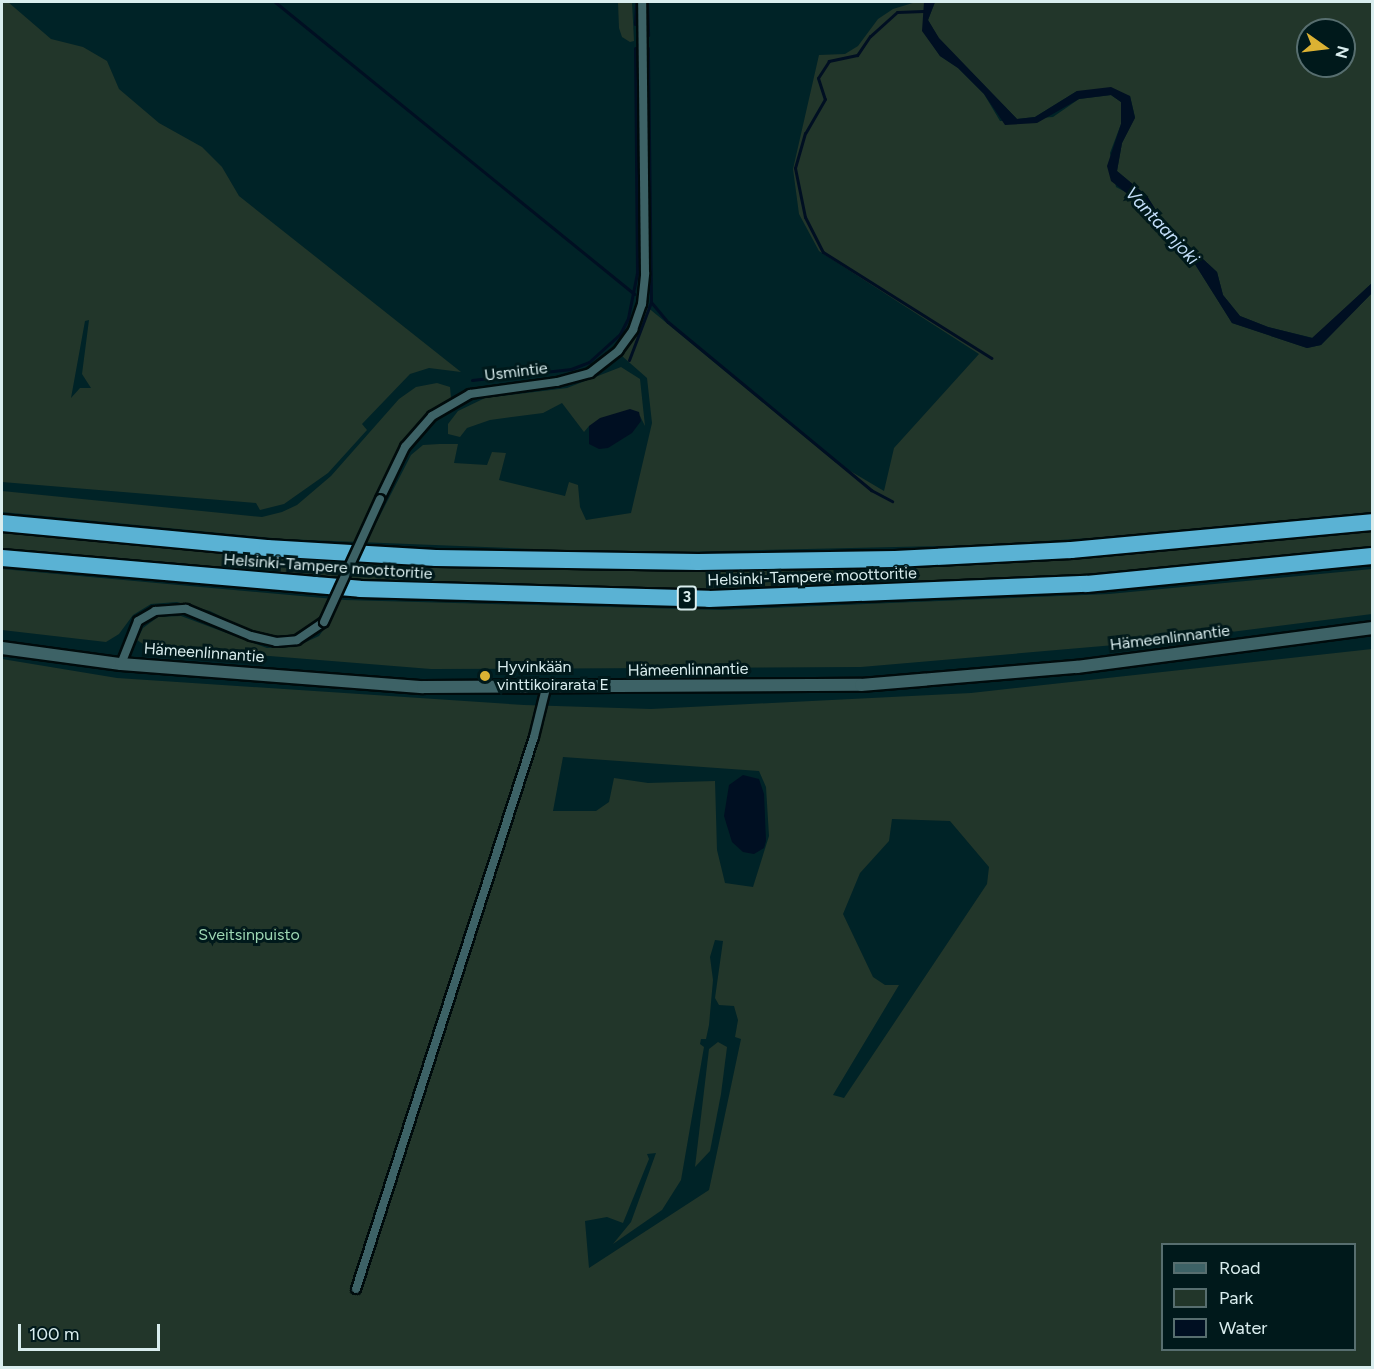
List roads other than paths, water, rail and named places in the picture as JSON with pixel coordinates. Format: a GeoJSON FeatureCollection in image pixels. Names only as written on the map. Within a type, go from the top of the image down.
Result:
{"type":"FeatureCollection","features":[{"type":"Feature","properties":{"kind":"highway","name":"Helsinki-Tampere moottoritie"},"geometry":{"type":"LineString","coordinates":[[2,523],[289,549],[436,558],[653,562],[895,559],[1071,550],[1372,522]]}},
{"type":"Feature","properties":{"kind":"highway","name":"Helsinki-Tampere moottoritie"},"geometry":{"type":"LineString","coordinates":[[2,558],[360,589],[709,599],[1087,584],[1372,556]]}},
{"type":"Feature","properties":{"kind":"main road","name":"Hämeenlinnantie"},"geometry":{"type":"LineString","coordinates":[[2,648],[121,663],[423,687],[861,685],[1077,667],[1372,628]]}},
{"type":"Feature","properties":{"kind":"street","name":"Usmintie"},"geometry":{"type":"LineString","coordinates":[[121,663],[138,621],[155,611],[186,609],[251,636],[276,642],[297,640],[324,622],[405,447],[424,424],[442,410],[485,390],[557,382],[590,373],[618,351],[633,330],[645,280],[642,2]]}},
{"type":"Feature","properties":{"kind":"street"},"geometry":{"type":"LineString","coordinates":[[356,1289],[534,737],[546,688]]}},
{"type":"Feature","properties":{"kind":"water","name":"Vantaanjoki"},"geometry":{"type":"Polygon","coordinates":[[[924,2],[935,2],[928,20],[939,38],[1017,119],[1035,117],[1077,91],[1111,87],[1130,96],[1135,118],[1122,143],[1117,171],[1147,196],[1164,223],[1217,272],[1223,295],[1240,316],[1268,327],[1312,338],[1372,283],[1372,293],[1321,345],[1307,348],[1232,323],[1193,261],[1157,227],[1139,203],[1111,181],[1107,166],[1121,124],[1121,102],[1111,95],[1079,99],[1037,123],[1005,125],[984,94],[958,68],[940,56],[922,31],[924,2]]]}},
{"type":"Feature","properties":{"kind":"water"},"geometry":{"type":"Polygon","coordinates":[[[630,409],[639,412],[641,421],[632,433],[608,448],[599,449],[589,444],[589,426],[600,418],[630,409]]]}},
{"type":"Feature","properties":{"kind":"water"},"geometry":{"type":"Polygon","coordinates":[[[743,775],[759,779],[764,794],[766,841],[764,848],[754,854],[743,852],[732,842],[724,816],[729,785],[743,775]]]}},
{"type":"Feature","properties":{"kind":"waterway"},"geometry":{"type":"LineString","coordinates":[[275,2],[634,294]]}},
{"type":"Feature","properties":{"kind":"waterway"},"geometry":{"type":"LineString","coordinates":[[635,24],[636,2]]}},
{"type":"Feature","properties":{"kind":"waterway"},"geometry":{"type":"LineString","coordinates":[[647,2],[648,35]]}},
{"type":"Feature","properties":{"kind":"waterway"},"geometry":{"type":"LineString","coordinates":[[923,11],[897,12],[870,36],[857,55],[829,61],[818,78],[825,99],[805,133],[795,168],[805,217],[823,252],[991,358]]}},
{"type":"Feature","properties":{"kind":"waterway"},"geometry":{"type":"LineString","coordinates":[[472,380],[571,369],[589,362],[620,334],[628,318],[637,273],[635,48]]}},
{"type":"Feature","properties":{"kind":"waterway"},"geometry":{"type":"LineString","coordinates":[[629,360],[651,302],[648,48]]}},
{"type":"Feature","properties":{"kind":"waterway"},"geometry":{"type":"LineString","coordinates":[[651,302],[668,322],[871,490],[892,501]]}},
{"type":"Feature","properties":{"kind":"place","name":"Hyvinkään vinttikoirarata E"},"geometry":{"type":"Point","coordinates":[485,676]}},
{"type":"Feature","properties":{"kind":"park label","name":"Sveitsinpuisto"},"geometry":{"type":"Point","coordinates":[249,935]}}]}
